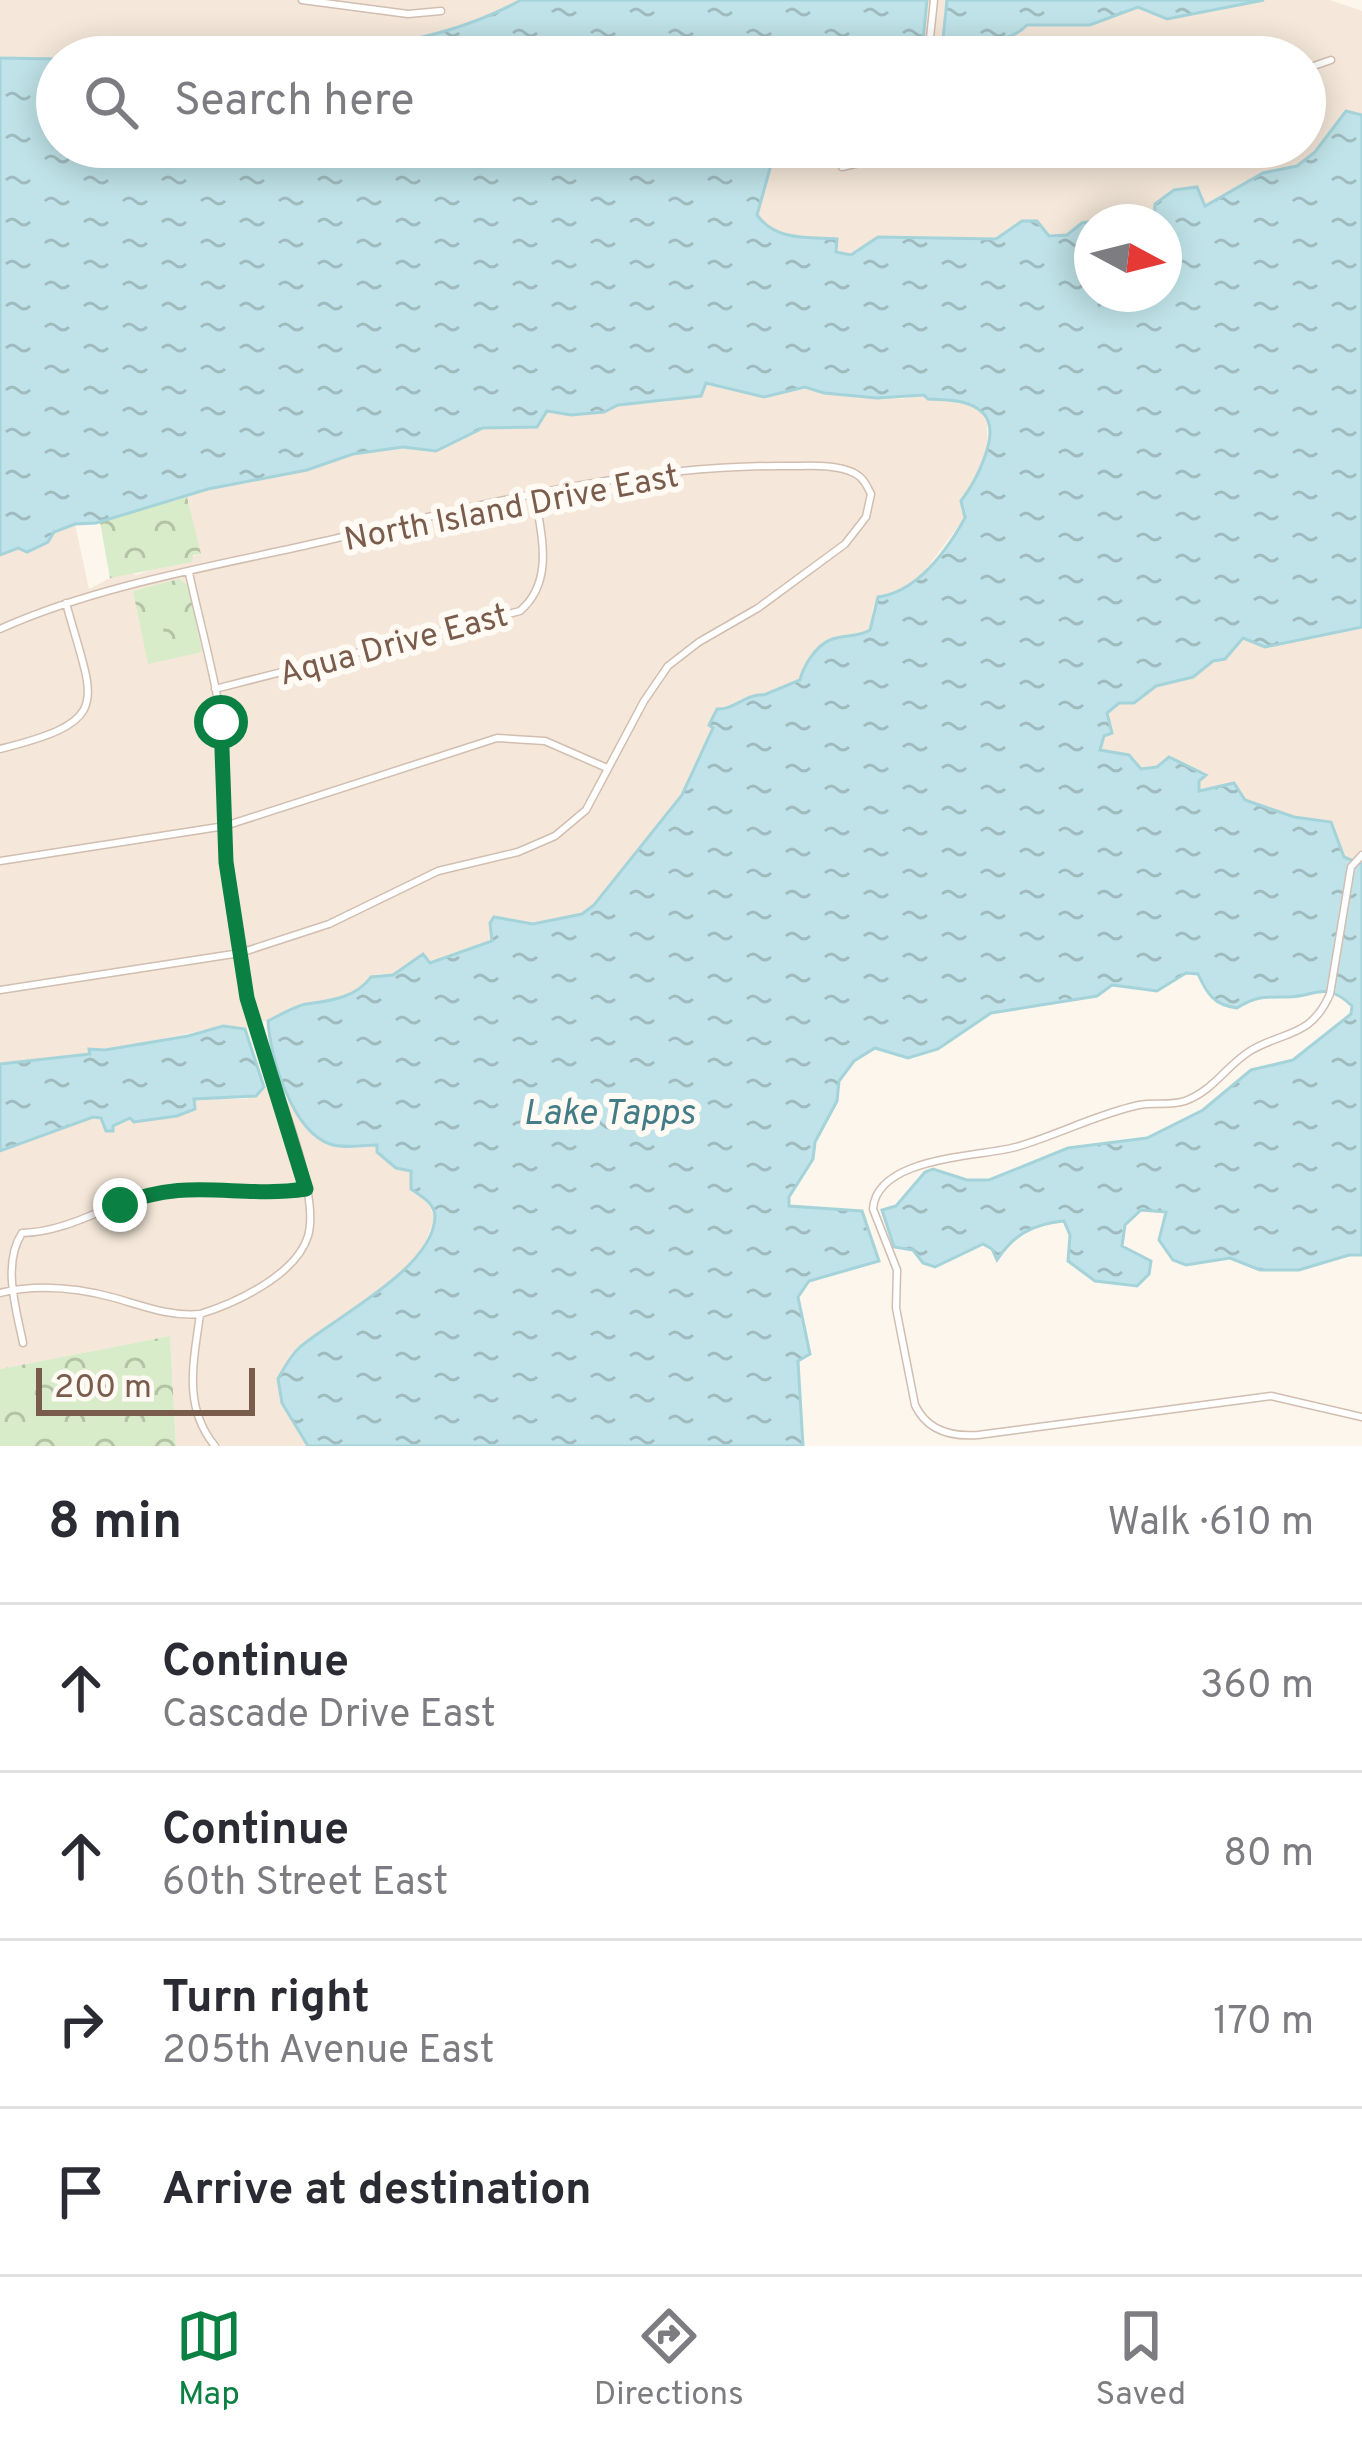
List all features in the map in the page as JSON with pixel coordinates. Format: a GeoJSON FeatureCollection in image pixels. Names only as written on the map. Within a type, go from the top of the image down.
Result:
{"type":"FeatureCollection","features":[{"type":"Feature","properties":{"kind":"street"},"geometry":{"type":"LineString","coordinates":[[302,0],[391,12],[442,11]]}},
{"type":"Feature","properties":{"kind":"street"},"geometry":{"type":"LineString","coordinates":[[930,36],[934,0]]}},
{"type":"Feature","properties":{"kind":"street"},"geometry":{"type":"LineString","coordinates":[[1326,61],[1331,59]]}},
{"type":"Feature","properties":{"kind":"street","name":"North Island Drive East"},"geometry":{"type":"LineString","coordinates":[[0,629],[66,603],[535,494],[678,472],[776,465],[850,471],[871,494],[866,517],[845,544],[668,666],[586,810],[555,836],[518,853],[425,876],[329,924],[240,953],[0,990]]}},
{"type":"Feature","properties":{"kind":"street","name":"Aqua Drive East"},"geometry":{"type":"LineString","coordinates":[[215,689],[520,611],[534,596],[542,575],[535,494]]}},
{"type":"Feature","properties":{"kind":"street"},"geometry":{"type":"LineString","coordinates":[[0,1293],[80,1290],[176,1314],[200,1314],[246,1294],[299,1253],[309,1229],[306,1189],[250,1009],[226,862],[225,762],[215,689],[189,574]]}},
{"type":"Feature","properties":{"kind":"street"},"geometry":{"type":"LineString","coordinates":[[0,749],[62,731],[85,710],[89,687],[66,603]]}},
{"type":"Feature","properties":{"kind":"street"},"geometry":{"type":"LineString","coordinates":[[0,861],[224,826],[497,739],[544,741],[608,768]]}},
{"type":"Feature","properties":{"kind":"street"},"geometry":{"type":"LineString","coordinates":[[1362,855],[1351,867],[1330,994],[1300,1030],[1251,1051],[1191,1099],[1142,1105],[1014,1147],[930,1162],[889,1183],[873,1202],[873,1214],[898,1275],[896,1308],[915,1405],[922,1418],[943,1432],[978,1435],[1271,1396],[1362,1417]]}},
{"type":"Feature","properties":{"kind":"street"},"geometry":{"type":"LineString","coordinates":[[22,1343],[13,1261],[22,1233],[60,1227],[158,1191],[186,1187],[272,1193],[306,1189]]}},
{"type":"Feature","properties":{"kind":"street"},"geometry":{"type":"LineString","coordinates":[[200,1314],[193,1404],[199,1424],[215,1446]]}},
{"type":"Feature","properties":{"kind":"shaded area"},"geometry":{"type":"Polygon","coordinates":[[[0,0],[521,0],[483,21],[424,36],[36,36],[36,59],[0,58],[0,0]]]}},
{"type":"Feature","properties":{"kind":"shaded area"},"geometry":{"type":"Polygon","coordinates":[[[927,0],[947,0],[944,36],[923,36],[927,0]]]}},
{"type":"Feature","properties":{"kind":"shaded area"},"geometry":{"type":"Polygon","coordinates":[[[1264,0],[1330,0],[1362,11],[1362,115],[1346,111],[1326,137],[1326,36],[962,36],[1026,25],[1090,25],[1139,7],[1167,19],[1264,0]]]}},
{"type":"Feature","properties":{"kind":"shaded area"},"geometry":{"type":"Polygon","coordinates":[[[770,168],[1287,168],[1263,173],[1204,206],[1197,188],[1174,190],[1155,204],[1074,204],[1074,229],[1067,235],[1049,236],[1022,221],[996,239],[878,237],[851,255],[835,252],[836,239],[788,236],[767,229],[757,215],[770,168]]]}},
{"type":"Feature","properties":{"kind":"shaded area"},"geometry":{"type":"Polygon","coordinates":[[[705,383],[764,397],[805,387],[824,393],[902,399],[921,395],[962,401],[987,420],[987,450],[961,510],[965,517],[918,580],[873,607],[870,630],[858,637],[830,640],[803,666],[800,680],[727,710],[713,728],[682,795],[594,905],[582,914],[533,924],[495,917],[490,923],[493,941],[430,963],[411,962],[393,975],[379,974],[362,990],[302,1006],[245,1029],[223,1026],[90,1054],[0,1064],[0,555],[75,524],[89,589],[110,578],[130,572],[136,575],[200,554],[187,497],[208,489],[307,470],[353,454],[403,447],[436,451],[483,428],[537,427],[547,411],[571,415],[666,402],[703,392],[705,383]]]}},
{"type":"Feature","properties":{"kind":"shaded area"},"geometry":{"type":"Polygon","coordinates":[[[1362,627],[1362,864],[1344,857],[1331,822],[1294,817],[1244,800],[1234,783],[1198,791],[1198,781],[1205,775],[1170,757],[1157,767],[1140,769],[1129,755],[1100,751],[1110,727],[1107,713],[1119,703],[1134,703],[1156,686],[1193,677],[1213,661],[1225,659],[1243,637],[1265,647],[1362,627]]]}},
{"type":"Feature","properties":{"kind":"shaded area"},"geometry":{"type":"Polygon","coordinates":[[[264,1087],[289,1103],[315,1137],[334,1146],[377,1144],[412,1170],[435,1218],[420,1254],[282,1403],[308,1446],[176,1446],[170,1336],[0,1369],[0,1151],[93,1117],[101,1118],[103,1127],[113,1126],[131,1118],[195,1108],[193,1099],[245,1099],[264,1087]]]}},
{"type":"Feature","properties":{"kind":"green space"},"geometry":{"type":"Polygon","coordinates":[[[187,497],[201,554],[193,555],[192,562],[110,578],[100,522],[187,497]]]}},
{"type":"Feature","properties":{"kind":"green space"},"geometry":{"type":"Polygon","coordinates":[[[179,579],[188,585],[202,652],[148,664],[133,591],[179,579]]]}},
{"type":"Feature","properties":{"kind":"green space"},"geometry":{"type":"Polygon","coordinates":[[[161,619],[169,659],[149,663],[141,623],[161,619]]]}},
{"type":"Feature","properties":{"kind":"green space"},"geometry":{"type":"Polygon","coordinates":[[[170,1336],[176,1446],[0,1446],[0,1369],[170,1336]]]}},
{"type":"Feature","properties":{"kind":"water"},"geometry":{"type":"Polygon","coordinates":[[[521,0],[927,0],[923,36],[426,36],[479,20],[521,0]]]}},
{"type":"Feature","properties":{"kind":"water"},"geometry":{"type":"Polygon","coordinates":[[[947,0],[1264,0],[1167,19],[1138,7],[1090,25],[1027,25],[1011,36],[943,36],[947,0]]]}},
{"type":"Feature","properties":{"kind":"water","name":"Lake Tapps"},"geometry":{"type":"Polygon","coordinates":[[[0,58],[36,59],[36,168],[770,168],[757,215],[783,233],[837,239],[836,252],[851,255],[878,237],[996,239],[1022,221],[1037,221],[1049,236],[1067,235],[1074,229],[1074,312],[1182,312],[1182,204],[1155,204],[1174,190],[1197,187],[1205,206],[1263,173],[1326,168],[1326,137],[1346,111],[1362,115],[1362,627],[1265,647],[1243,638],[1225,659],[1213,661],[1193,677],[1156,686],[1134,703],[1119,703],[1107,713],[1112,733],[1104,736],[1100,750],[1129,755],[1141,769],[1157,767],[1169,757],[1206,775],[1199,781],[1199,791],[1234,783],[1245,800],[1294,817],[1331,822],[1344,857],[1362,864],[1362,1255],[1299,1270],[1260,1270],[1230,1258],[1186,1265],[1173,1260],[1159,1240],[1166,1212],[1141,1210],[1125,1225],[1122,1246],[1151,1261],[1149,1274],[1137,1286],[1095,1281],[1068,1261],[1070,1235],[1064,1221],[1025,1232],[997,1260],[983,1244],[935,1267],[923,1263],[913,1250],[894,1247],[882,1210],[896,1206],[925,1172],[933,1169],[967,1180],[989,1180],[1068,1148],[1147,1138],[1203,1110],[1251,1070],[1293,1060],[1351,1014],[1352,1006],[1334,993],[1319,992],[1261,998],[1237,1008],[1212,997],[1198,974],[1186,973],[1157,991],[1112,985],[1097,996],[991,1013],[938,1049],[908,1058],[875,1048],[854,1061],[839,1081],[837,1101],[815,1142],[813,1159],[789,1197],[789,1206],[862,1211],[879,1261],[809,1281],[798,1297],[810,1354],[798,1361],[803,1446],[308,1446],[282,1403],[278,1379],[300,1347],[401,1273],[430,1236],[435,1217],[430,1204],[411,1189],[411,1171],[396,1168],[377,1152],[377,1145],[330,1144],[305,1124],[278,1072],[268,1021],[302,1005],[350,994],[371,977],[393,975],[423,954],[430,963],[492,941],[494,917],[533,924],[582,914],[594,905],[682,795],[717,709],[800,680],[820,647],[835,638],[870,630],[878,597],[905,587],[939,557],[965,518],[961,501],[984,458],[988,422],[971,405],[924,395],[877,398],[805,387],[764,397],[706,383],[701,396],[618,405],[604,412],[547,411],[537,427],[483,428],[436,451],[403,447],[353,454],[307,470],[208,489],[96,523],[75,524],[54,532],[48,542],[27,552],[18,548],[0,555],[0,58]]]}},
{"type":"Feature","properties":{"kind":"water"},"geometry":{"type":"Polygon","coordinates":[[[223,1026],[245,1029],[264,1087],[256,1096],[194,1099],[195,1109],[134,1122],[130,1118],[113,1126],[113,1131],[106,1131],[101,1118],[93,1117],[0,1151],[0,1064],[90,1054],[89,1049],[188,1036],[223,1026]]]}},
{"type":"Feature","properties":{"kind":"route"},"geometry":{"type":"LineString","coordinates":[[120,1205],[186,1187],[272,1193],[306,1189],[247,998],[226,862],[221,722]]}}]}
